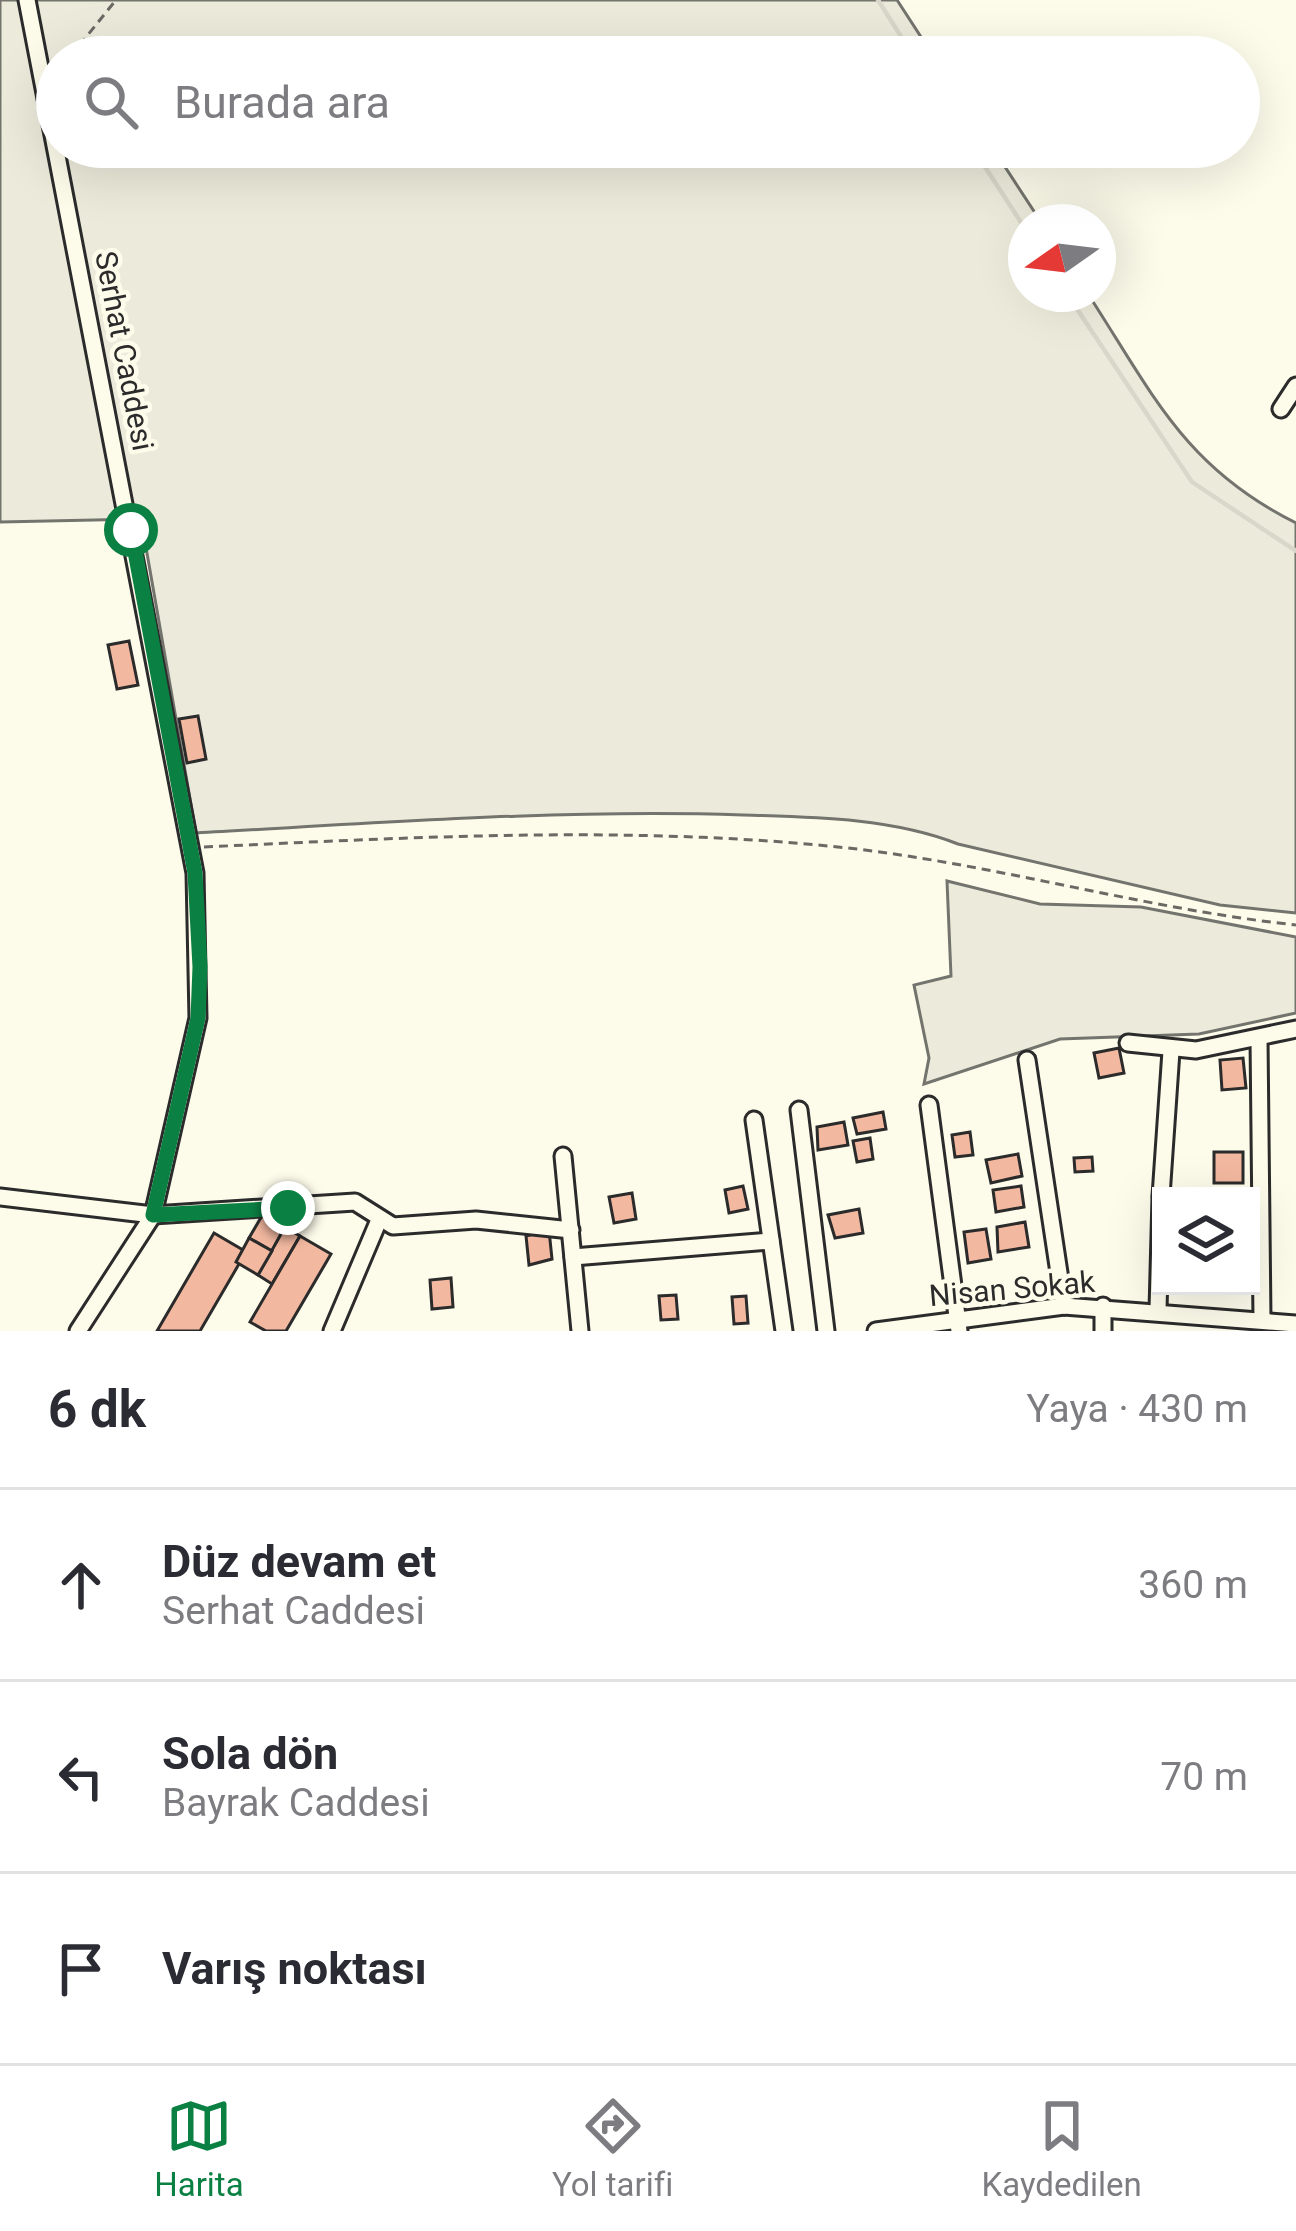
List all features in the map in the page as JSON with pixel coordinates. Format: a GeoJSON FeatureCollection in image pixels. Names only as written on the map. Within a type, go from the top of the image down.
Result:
{"type":"FeatureCollection","features":[{"type":"Feature","properties":{"kind":"street","name":"Serhat Caddesi"},"geometry":{"type":"LineString","coordinates":[[27,0],[36,47]]}},
{"type":"Feature","properties":{"kind":"street","name":"Serhat Caddesi"},"geometry":{"type":"LineString","coordinates":[[59,168],[190,848],[198,1018],[153,1215],[78,1331]]}},
{"type":"Feature","properties":{"kind":"street"},"geometry":{"type":"LineString","coordinates":[[1281,410],[1296,386]]}},
{"type":"Feature","properties":{"kind":"street"},"geometry":{"type":"LineString","coordinates":[[1128,1043],[1171,1051],[1296,1029]]}},
{"type":"Feature","properties":{"kind":"street"},"geometry":{"type":"LineString","coordinates":[[1257,1187],[1259,1039]]}},
{"type":"Feature","properties":{"kind":"street"},"geometry":{"type":"LineString","coordinates":[[1162,1187],[1171,1051]]}},
{"type":"Feature","properties":{"kind":"street"},"geometry":{"type":"LineString","coordinates":[[1027,1060],[1064,1306]]}},
{"type":"Feature","properties":{"kind":"street"},"geometry":{"type":"LineString","coordinates":[[928,1105],[959,1325]]}},
{"type":"Feature","properties":{"kind":"street"},"geometry":{"type":"LineString","coordinates":[[799,1110],[826,1331]]}},
{"type":"Feature","properties":{"kind":"street"},"geometry":{"type":"LineString","coordinates":[[754,1120],[784,1331]]}},
{"type":"Feature","properties":{"kind":"street"},"geometry":{"type":"LineString","coordinates":[[563,1156],[580,1331]]}},
{"type":"Feature","properties":{"kind":"street"},"geometry":{"type":"LineString","coordinates":[[0,1197],[153,1215],[355,1202],[379,1220],[404,1227],[504,1221],[571,1230]]}},
{"type":"Feature","properties":{"kind":"street"},"geometry":{"type":"LineString","coordinates":[[332,1331],[379,1220]]}},
{"type":"Feature","properties":{"kind":"street"},"geometry":{"type":"LineString","coordinates":[[573,1257],[771,1241]]}},
{"type":"Feature","properties":{"kind":"street"},"geometry":{"type":"LineString","coordinates":[[1158,1310],[1159,1295]]}},
{"type":"Feature","properties":{"kind":"street"},"geometry":{"type":"LineString","coordinates":[[1259,1295],[1262,1320]]}},
{"type":"Feature","properties":{"kind":"street","name":"Nisan Sokak"},"geometry":{"type":"LineString","coordinates":[[876,1331],[959,1325],[1064,1306],[1296,1324]]}},
{"type":"Feature","properties":{"kind":"street"},"geometry":{"type":"LineString","coordinates":[[1103,1306],[1103,1331]]}},
{"type":"Feature","properties":{"kind":"path"},"geometry":{"type":"LineString","coordinates":[[87,36],[116,0]]}},
{"type":"Feature","properties":{"kind":"path"},"geometry":{"type":"LineString","coordinates":[[190,848],[452,836],[722,837],[870,851],[1079,892],[1296,925]]}},
{"type":"Feature","properties":{"kind":"shaded area"},"geometry":{"type":"Polygon","coordinates":[[[0,0],[897,0],[920,36],[36,36],[36,168],[1006,168],[1029,204],[1008,204],[1008,312],[1099,312],[1153,396],[1198,452],[1225,478],[1296,523],[1296,913],[1220,905],[907,829],[825,818],[538,815],[196,833],[141,519],[0,522],[0,0]]]}},
{"type":"Feature","properties":{"kind":"shaded area"},"geometry":{"type":"Polygon","coordinates":[[[947,881],[1040,904],[1141,907],[1296,937],[1296,1013],[1199,1034],[1060,1039],[924,1084],[929,1058],[914,985],[951,976],[947,881]]]}},
{"type":"Feature","properties":{"kind":"building"},"geometry":{"type":"Polygon","coordinates":[[[129,641],[138,685],[117,689],[108,645],[129,641]]]}},
{"type":"Feature","properties":{"kind":"building"},"geometry":{"type":"Polygon","coordinates":[[[198,716],[206,759],[187,763],[179,719],[198,716]]]}},
{"type":"Feature","properties":{"kind":"building"},"geometry":{"type":"Polygon","coordinates":[[[1119,1048],[1124,1073],[1099,1078],[1094,1053],[1119,1048]]]}},
{"type":"Feature","properties":{"kind":"building"},"geometry":{"type":"Polygon","coordinates":[[[1243,1058],[1246,1088],[1222,1090],[1220,1060],[1243,1058]]]}},
{"type":"Feature","properties":{"kind":"building"},"geometry":{"type":"Polygon","coordinates":[[[883,1112],[886,1129],[857,1134],[853,1118],[883,1112]]]}},
{"type":"Feature","properties":{"kind":"building"},"geometry":{"type":"Polygon","coordinates":[[[844,1122],[848,1145],[818,1150],[817,1127],[844,1122]]]}},
{"type":"Feature","properties":{"kind":"building"},"geometry":{"type":"Polygon","coordinates":[[[970,1132],[973,1155],[955,1157],[952,1135],[970,1132]]]}},
{"type":"Feature","properties":{"kind":"building"},"geometry":{"type":"Polygon","coordinates":[[[870,1138],[873,1159],[857,1162],[853,1141],[870,1138]]]}},
{"type":"Feature","properties":{"kind":"building"},"geometry":{"type":"Polygon","coordinates":[[[1214,1152],[1243,1152],[1243,1183],[1214,1183],[1214,1152]]]}},
{"type":"Feature","properties":{"kind":"building"},"geometry":{"type":"Polygon","coordinates":[[[1018,1154],[1022,1176],[991,1183],[986,1160],[1018,1154]]]}},
{"type":"Feature","properties":{"kind":"building"},"geometry":{"type":"Polygon","coordinates":[[[1092,1157],[1093,1171],[1075,1172],[1074,1158],[1092,1157]]]}},
{"type":"Feature","properties":{"kind":"building"},"geometry":{"type":"Polygon","coordinates":[[[743,1186],[748,1209],[729,1213],[725,1190],[743,1186]]]}},
{"type":"Feature","properties":{"kind":"building"},"geometry":{"type":"Polygon","coordinates":[[[1021,1186],[1024,1207],[996,1212],[993,1190],[1021,1186]]]}},
{"type":"Feature","properties":{"kind":"building"},"geometry":{"type":"Polygon","coordinates":[[[632,1193],[636,1219],[614,1223],[609,1197],[632,1193]]]}},
{"type":"Feature","properties":{"kind":"building"},"geometry":{"type":"Polygon","coordinates":[[[859,1209],[863,1233],[835,1238],[828,1215],[859,1209]]]}},
{"type":"Feature","properties":{"kind":"building"},"geometry":{"type":"Polygon","coordinates":[[[263,1214],[285,1227],[272,1251],[249,1238],[263,1214]]]}},
{"type":"Feature","properties":{"kind":"building"},"geometry":{"type":"Polygon","coordinates":[[[1025,1222],[1029,1247],[998,1252],[997,1227],[1025,1222]]]}},
{"type":"Feature","properties":{"kind":"building"},"geometry":{"type":"Polygon","coordinates":[[[285,1227],[300,1236],[272,1284],[258,1275],[285,1227]]]}},
{"type":"Feature","properties":{"kind":"building"},"geometry":{"type":"Polygon","coordinates":[[[986,1229],[991,1259],[968,1263],[964,1232],[986,1229]]]}},
{"type":"Feature","properties":{"kind":"building"},"geometry":{"type":"Polygon","coordinates":[[[549,1230],[552,1259],[529,1265],[526,1236],[549,1230]]]}},
{"type":"Feature","properties":{"kind":"building"},"geometry":{"type":"Polygon","coordinates":[[[214,1233],[243,1250],[239,1264],[200,1331],[157,1331],[214,1233]]]}},
{"type":"Feature","properties":{"kind":"building"},"geometry":{"type":"Polygon","coordinates":[[[300,1236],[331,1254],[286,1331],[266,1331],[250,1322],[300,1236]]]}},
{"type":"Feature","properties":{"kind":"building"},"geometry":{"type":"Polygon","coordinates":[[[249,1238],[272,1251],[258,1275],[236,1262],[249,1238]]]}},
{"type":"Feature","properties":{"kind":"building"},"geometry":{"type":"Polygon","coordinates":[[[451,1278],[453,1307],[432,1309],[430,1280],[451,1278]]]}},
{"type":"Feature","properties":{"kind":"building"},"geometry":{"type":"Polygon","coordinates":[[[676,1295],[678,1319],[661,1320],[659,1296],[676,1295]]]}},
{"type":"Feature","properties":{"kind":"building"},"geometry":{"type":"Polygon","coordinates":[[[746,1296],[748,1323],[734,1324],[732,1297],[746,1296]]]}},
{"type":"Feature","properties":{"kind":"waterway"},"geometry":{"type":"LineString","coordinates":[[878,0],[901,36]]}},
{"type":"Feature","properties":{"kind":"waterway"},"geometry":{"type":"LineString","coordinates":[[986,168],[1009,204]]}},
{"type":"Feature","properties":{"kind":"waterway"},"geometry":{"type":"LineString","coordinates":[[1079,312],[1192,482],[1296,551]]}},
{"type":"Feature","properties":{"kind":"route"},"geometry":{"type":"LineString","coordinates":[[131,530],[195,873],[200,967],[198,1018],[153,1215],[288,1208]]}}]}
